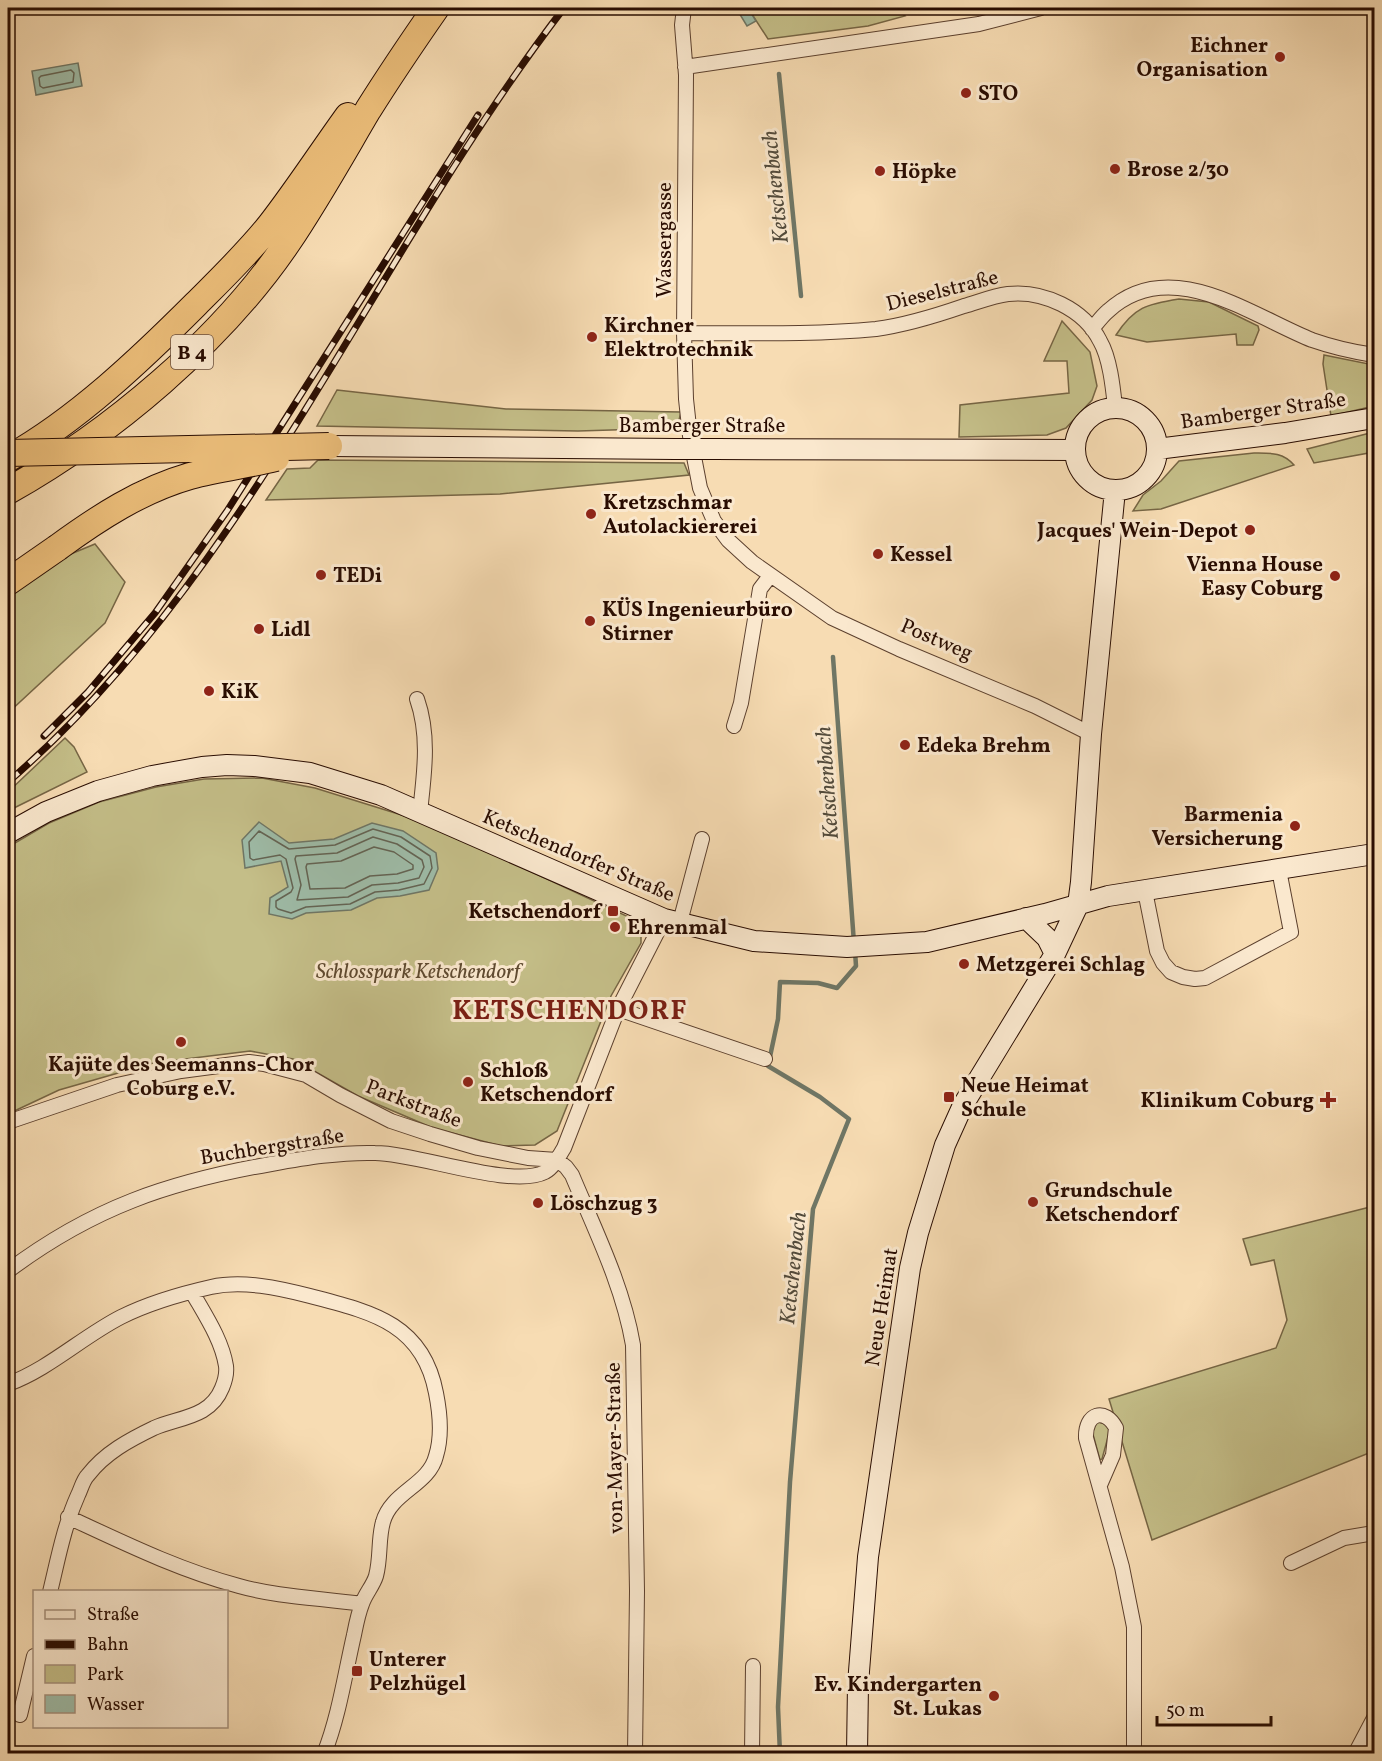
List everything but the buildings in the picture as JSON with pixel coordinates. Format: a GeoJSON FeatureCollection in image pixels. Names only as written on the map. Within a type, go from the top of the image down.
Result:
{"type":"FeatureCollection","features":[{"type":"Feature","properties":{"kind":"highway","name":"B 4"},"geometry":{"type":"LineString","coordinates":[[8,459],[67,419],[115,380],[213,288],[270,225],[397,48],[429,8]]}},
{"type":"Feature","properties":{"kind":"highway","name":"B 4"},"geometry":{"type":"LineString","coordinates":[[8,491],[94,437],[136,403],[213,332],[250,292],[287,243],[381,90],[436,8]]}},
{"type":"Feature","properties":{"kind":"highway"},"geometry":{"type":"LineString","coordinates":[[8,453],[329,446]]}},
{"type":"Feature","properties":{"kind":"highway"},"geometry":{"type":"LineString","coordinates":[[8,582],[97,519],[123,504],[188,477],[329,446]]}},
{"type":"Feature","properties":{"kind":"street","name":"Wassergasse"},"geometry":{"type":"LineString","coordinates":[[684,8],[682,25],[685,67],[684,333],[686,399],[690,436],[700,488],[714,521],[728,540],[770,576]]}},
{"type":"Feature","properties":{"kind":"street"},"geometry":{"type":"LineString","coordinates":[[685,67],[979,24],[1041,8]]}},
{"type":"Feature","properties":{"kind":"street"},"geometry":{"type":"LineString","coordinates":[[1092,329],[1108,311],[1124,300],[1149,290],[1183,287],[1222,298],[1313,340],[1374,355]]}},
{"type":"Feature","properties":{"kind":"street","name":"Dieselstraße"},"geometry":{"type":"LineString","coordinates":[[684,333],[801,333],[876,329],[920,321],[993,297],[1021,294],[1044,298],[1065,306],[1077,313],[1092,329],[1102,342],[1115,407]]}},
{"type":"Feature","properties":{"kind":"street"},"geometry":{"type":"LineString","coordinates":[[1078,906],[1082,882],[1091,734],[1115,490],[1100,487],[1087,479],[1078,466],[1074,450],[1077,434],[1086,420],[1099,411],[1115,407]]}},
{"type":"Feature","properties":{"kind":"street","name":"Bamberger Straße"},"geometry":{"type":"LineString","coordinates":[[1115,407],[1131,410],[1145,419],[1154,432],[1157,448],[1154,465],[1145,478],[1131,488],[1115,490]]}},
{"type":"Feature","properties":{"kind":"street","name":"Bamberger Straße"},"geometry":{"type":"LineString","coordinates":[[1157,448],[1284,433],[1374,418]]}},
{"type":"Feature","properties":{"kind":"street","name":"Bamberger Straße"},"geometry":{"type":"LineString","coordinates":[[329,446],[1074,450]]}},
{"type":"Feature","properties":{"kind":"street"},"geometry":{"type":"LineString","coordinates":[[734,726],[741,704],[760,589],[770,576]]}},
{"type":"Feature","properties":{"kind":"street","name":"Postweg"},"geometry":{"type":"LineString","coordinates":[[770,576],[832,618],[898,649],[1035,706],[1091,734]]}},
{"type":"Feature","properties":{"kind":"street"},"geometry":{"type":"LineString","coordinates":[[417,699],[422,713],[425,737],[425,767],[420,812]]}},
{"type":"Feature","properties":{"kind":"street","name":"Ketschendorfer Straße"},"geometry":{"type":"LineString","coordinates":[[8,833],[46,812],[125,783],[182,770],[227,765],[310,773],[381,795],[672,921],[754,941],[855,947],[927,942],[1078,906],[1108,896],[1374,854]]}},
{"type":"Feature","properties":{"kind":"street"},"geometry":{"type":"LineString","coordinates":[[557,1160],[564,1148],[618,1009],[672,921],[702,839]]}},
{"type":"Feature","properties":{"kind":"street"},"geometry":{"type":"LineString","coordinates":[[1145,891],[1157,951],[1163,963],[1171,972],[1184,977],[1200,979],[1291,932],[1279,870]]}},
{"type":"Feature","properties":{"kind":"street","name":"Neue Heimat"},"geometry":{"type":"LineString","coordinates":[[856,1754],[858,1684],[867,1557],[887,1436],[910,1268],[918,1233],[945,1145],[963,1105],[1055,954],[1078,906]]}},
{"type":"Feature","properties":{"kind":"street"},"geometry":{"type":"LineString","coordinates":[[1026,918],[1047,938],[1055,954]]}},
{"type":"Feature","properties":{"kind":"street"},"geometry":{"type":"LineString","coordinates":[[618,1009],[765,1059]]}},
{"type":"Feature","properties":{"kind":"street","name":"Parkstraße"},"geometry":{"type":"LineString","coordinates":[[8,1122],[117,1086],[181,1071],[249,1062],[306,1075],[391,1121],[430,1134],[488,1150],[528,1158],[557,1160]]}},
{"type":"Feature","properties":{"kind":"street","name":"Buchbergstraße"},"geometry":{"type":"LineString","coordinates":[[8,1271],[74,1227],[142,1196],[189,1180],[303,1158],[376,1152],[513,1177],[544,1173],[557,1160]]}},
{"type":"Feature","properties":{"kind":"street","name":"von-Mayer-Straße"},"geometry":{"type":"LineString","coordinates":[[557,1160],[572,1175],[617,1284],[628,1316],[633,1346],[637,1601],[635,1754]]}},
{"type":"Feature","properties":{"kind":"street"},"geometry":{"type":"LineString","coordinates":[[8,1384],[36,1370],[120,1317],[157,1302],[214,1286],[244,1284],[306,1295],[379,1318],[396,1326],[416,1344],[423,1353],[434,1383],[439,1406],[437,1456],[429,1471],[395,1500],[388,1509],[380,1534],[376,1576],[362,1604],[324,1754]]}},
{"type":"Feature","properties":{"kind":"street"},"geometry":{"type":"LineString","coordinates":[[50,1590],[68,1517],[86,1476],[109,1454],[156,1427],[196,1415],[209,1407],[220,1392],[225,1380],[226,1365],[214,1332],[192,1292]]}},
{"type":"Feature","properties":{"kind":"street"},"geometry":{"type":"LineString","coordinates":[[1100,1485],[1122,1567],[1134,1627],[1134,1754]]}},
{"type":"Feature","properties":{"kind":"street"},"geometry":{"type":"LineString","coordinates":[[68,1517],[209,1578],[265,1592],[362,1604]]}},
{"type":"Feature","properties":{"kind":"street"},"geometry":{"type":"LineString","coordinates":[[1291,1563],[1344,1538],[1374,1533]]}},
{"type":"Feature","properties":{"kind":"street"},"geometry":{"type":"LineString","coordinates":[[205,1590],[209,1578]]}},
{"type":"Feature","properties":{"kind":"street"},"geometry":{"type":"LineString","coordinates":[[20,1715],[33,1660]]}},
{"type":"Feature","properties":{"kind":"street"},"geometry":{"type":"LineString","coordinates":[[752,1754],[753,1666]]}},
{"type":"Feature","properties":{"kind":"street"},"geometry":{"type":"LineString","coordinates":[[1355,1754],[1374,1718]]}},
{"type":"Feature","properties":{"kind":"green space"},"geometry":{"type":"Polygon","coordinates":[[[748,8],[896,8],[905,16],[868,26],[768,39],[748,8]]]}},
{"type":"Feature","properties":{"kind":"green space"},"geometry":{"type":"Polygon","coordinates":[[[1179,299],[1209,302],[1258,326],[1259,330],[1253,345],[1237,345],[1236,334],[1147,342],[1116,335],[1129,318],[1142,308],[1179,299]]]}},
{"type":"Feature","properties":{"kind":"green space"},"geometry":{"type":"Polygon","coordinates":[[[1062,321],[1090,352],[1097,386],[1092,400],[1066,428],[1047,435],[959,437],[960,405],[1069,393],[1067,361],[1044,361],[1062,321]]]}},
{"type":"Feature","properties":{"kind":"green space"},"geometry":{"type":"Polygon","coordinates":[[[1324,355],[1374,365],[1374,406],[1331,416],[1323,364],[1324,355]]]}},
{"type":"Feature","properties":{"kind":"green space"},"geometry":{"type":"Polygon","coordinates":[[[337,390],[506,409],[681,412],[677,428],[578,431],[317,426],[337,390]]]}},
{"type":"Feature","properties":{"kind":"green space"},"geometry":{"type":"Polygon","coordinates":[[[1374,432],[1374,452],[1314,463],[1307,449],[1374,432]]]}},
{"type":"Feature","properties":{"kind":"green space"},"geometry":{"type":"Polygon","coordinates":[[[1254,453],[1281,455],[1294,465],[1161,509],[1133,511],[1143,495],[1161,481],[1179,461],[1254,453]]]}},
{"type":"Feature","properties":{"kind":"green space"},"geometry":{"type":"Polygon","coordinates":[[[318,460],[684,463],[689,475],[500,494],[266,500],[287,469],[310,468],[318,460]]]}},
{"type":"Feature","properties":{"kind":"green space"},"geometry":{"type":"Polygon","coordinates":[[[95,544],[125,582],[105,623],[8,713],[8,598],[61,558],[95,544]]]}},
{"type":"Feature","properties":{"kind":"green space"},"geometry":{"type":"Polygon","coordinates":[[[65,738],[74,747],[87,772],[8,813],[8,792],[65,738]]]}},
{"type":"Feature","properties":{"kind":"green space","name":"Schlosspark Ketschendorf"},"geometry":{"type":"Polygon","coordinates":[[[262,778],[315,788],[424,822],[633,919],[641,931],[641,943],[611,996],[557,1131],[535,1145],[501,1146],[433,1128],[358,1096],[293,1059],[250,1051],[153,1063],[59,1090],[8,1114],[8,847],[49,823],[99,802],[156,787],[204,779],[262,778]]]}},
{"type":"Feature","properties":{"kind":"green space"},"geometry":{"type":"Polygon","coordinates":[[[1374,1206],[1374,1451],[1152,1540],[1109,1399],[1276,1348],[1287,1320],[1274,1260],[1251,1265],[1243,1239],[1374,1206]]]}},
{"type":"Feature","properties":{"kind":"green space"},"geometry":{"type":"Polygon","coordinates":[[[1096,1421],[1111,1426],[1100,1460],[1091,1427],[1096,1421]]]}},
{"type":"Feature","properties":{"kind":"water"},"geometry":{"type":"Polygon","coordinates":[[[736,8],[748,8],[756,21],[747,26],[736,8]]]}},
{"type":"Feature","properties":{"kind":"water"},"geometry":{"type":"Polygon","coordinates":[[[78,63],[82,86],[36,95],[32,71],[78,63]]]}},
{"type":"Feature","properties":{"kind":"water"},"geometry":{"type":"Polygon","coordinates":[[[259,822],[289,843],[334,839],[372,823],[403,831],[436,853],[438,869],[429,890],[377,898],[351,910],[306,913],[292,919],[269,914],[270,898],[288,887],[281,861],[245,868],[242,840],[259,822]]]}},
{"type":"Feature","properties":{"kind":"waterway","name":"Ketschenbach"},"geometry":{"type":"LineString","coordinates":[[779,74],[801,296]]}},
{"type":"Feature","properties":{"kind":"waterway","name":"Ketschenbach"},"geometry":{"type":"LineString","coordinates":[[833,657],[854,943]]}},
{"type":"Feature","properties":{"kind":"waterway","name":"Ketschenbach"},"geometry":{"type":"LineString","coordinates":[[780,1754],[778,1707],[790,1482],[813,1209],[849,1119],[820,1097],[768,1066],[778,1019],[780,982],[818,983],[837,988],[856,966],[855,951]]}},
{"type":"Feature","properties":{"kind":"railway"},"geometry":{"type":"LineString","coordinates":[[8,782],[94,698],[171,607],[240,511],[305,410],[430,205],[495,105],[564,8]]}},
{"type":"Feature","properties":{"kind":"railway"},"geometry":{"type":"LineString","coordinates":[[44,736],[88,692],[155,613],[227,511],[478,115]]}},
{"type":"Feature","properties":{"kind":"place","name":"Eichner Organisation"},"geometry":{"type":"Point","coordinates":[1280,57]}},
{"type":"Feature","properties":{"kind":"place","name":"STO"},"geometry":{"type":"Point","coordinates":[966,93]}},
{"type":"Feature","properties":{"kind":"place","name":"Brose 2/30"},"geometry":{"type":"Point","coordinates":[1115,169]}},
{"type":"Feature","properties":{"kind":"place","name":"Höpke"},"geometry":{"type":"Point","coordinates":[880,171]}},
{"type":"Feature","properties":{"kind":"place","name":"Kirchner Elektrotechnik"},"geometry":{"type":"Point","coordinates":[592,337]}},
{"type":"Feature","properties":{"kind":"place","name":"Kretzschmar Autolackiererei"},"geometry":{"type":"Point","coordinates":[591,514]}},
{"type":"Feature","properties":{"kind":"place","name":"Jacques' Wein-Depot"},"geometry":{"type":"Point","coordinates":[1250,530]}},
{"type":"Feature","properties":{"kind":"place","name":"Kessel"},"geometry":{"type":"Point","coordinates":[878,554]}},
{"type":"Feature","properties":{"kind":"place","name":"TEDi"},"geometry":{"type":"Point","coordinates":[321,575]}},
{"type":"Feature","properties":{"kind":"place","name":"Vienna House Easy Coburg"},"geometry":{"type":"Point","coordinates":[1335,576]}},
{"type":"Feature","properties":{"kind":"place","name":"KÜS Ingenieurbüro Stirner"},"geometry":{"type":"Point","coordinates":[590,621]}},
{"type":"Feature","properties":{"kind":"place","name":"Lidl"},"geometry":{"type":"Point","coordinates":[259,629]}},
{"type":"Feature","properties":{"kind":"place","name":"KiK"},"geometry":{"type":"Point","coordinates":[209,691]}},
{"type":"Feature","properties":{"kind":"place","name":"Edeka Brehm"},"geometry":{"type":"Point","coordinates":[905,745]}},
{"type":"Feature","properties":{"kind":"place","name":"Barmenia Versicherung"},"geometry":{"type":"Point","coordinates":[1295,826]}},
{"type":"Feature","properties":{"kind":"place","name":"Ketschendorf"},"geometry":{"type":"Point","coordinates":[613,911]}},
{"type":"Feature","properties":{"kind":"place","name":"Ehrenmal"},"geometry":{"type":"Point","coordinates":[615,927]}},
{"type":"Feature","properties":{"kind":"place","name":"Metzgerei Schlag"},"geometry":{"type":"Point","coordinates":[964,964]}},
{"type":"Feature","properties":{"kind":"place","name":"Kajüte des Seemanns-Chor Coburg e.V."},"geometry":{"type":"Point","coordinates":[181,1042]}},
{"type":"Feature","properties":{"kind":"place","name":"Schloß Ketschendorf"},"geometry":{"type":"Point","coordinates":[468,1082]}},
{"type":"Feature","properties":{"kind":"place","name":"Neue Heimat Schule"},"geometry":{"type":"Point","coordinates":[949,1097]}},
{"type":"Feature","properties":{"kind":"place","name":"Klinikum Coburg"},"geometry":{"type":"Point","coordinates":[1328,1100]}},
{"type":"Feature","properties":{"kind":"place","name":"Grundschule Ketschendorf"},"geometry":{"type":"Point","coordinates":[1033,1202]}},
{"type":"Feature","properties":{"kind":"place","name":"Löschzug 3"},"geometry":{"type":"Point","coordinates":[538,1203]}},
{"type":"Feature","properties":{"kind":"place","name":"Unterer Pelzhügel"},"geometry":{"type":"Point","coordinates":[357,1671]}},
{"type":"Feature","properties":{"kind":"place","name":"Ev. Kindergarten St. Lukas"},"geometry":{"type":"Point","coordinates":[994,1696]}},
{"type":"Feature","properties":{"kind":"district","name":"KETSCHENDORF"},"geometry":{"type":"Point","coordinates":[570,1010]}}]}
